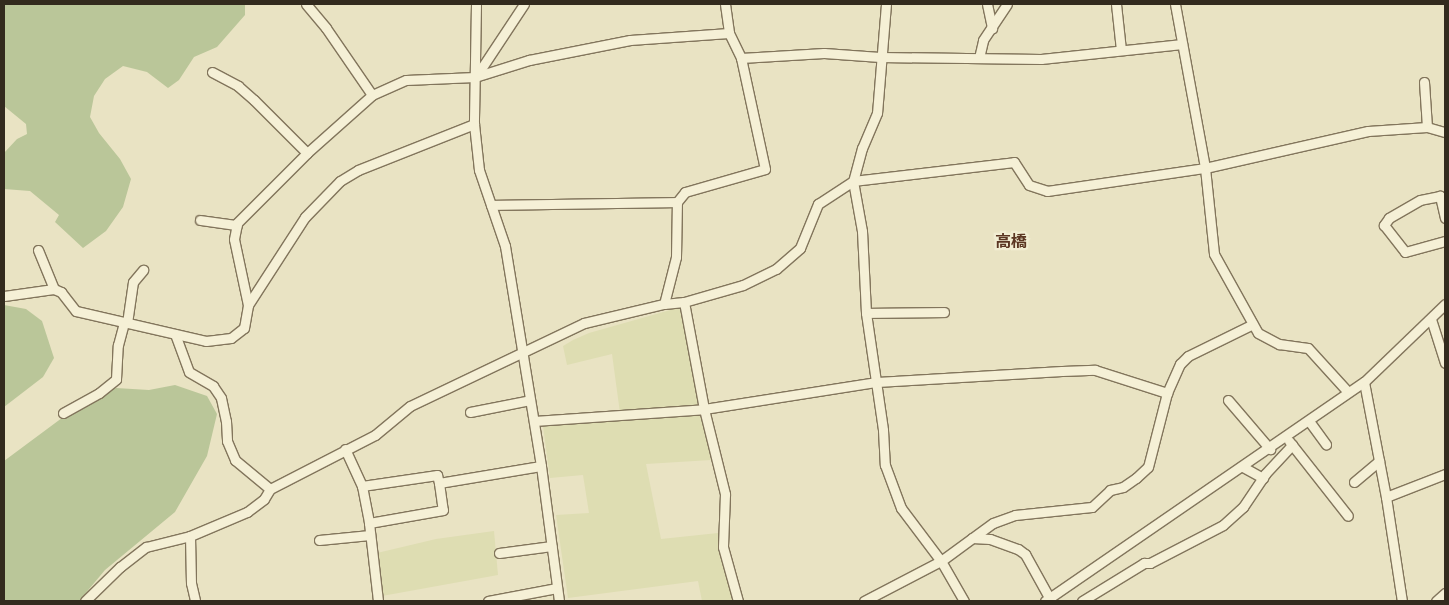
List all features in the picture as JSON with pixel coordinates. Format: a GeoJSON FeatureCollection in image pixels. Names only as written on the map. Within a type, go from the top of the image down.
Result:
{"type":"FeatureCollection","features":[{"type":"Feature","properties":{"kind":"street"},"geometry":{"type":"LineString","coordinates":[[306,4],[372,95]]}},
{"type":"Feature","properties":{"kind":"street"},"geometry":{"type":"LineString","coordinates":[[476,4],[474,124],[479,170],[504,246],[541,466],[558,601]]}},
{"type":"Feature","properties":{"kind":"street"},"geometry":{"type":"LineString","coordinates":[[475,77],[524,4]]}},
{"type":"Feature","properties":{"kind":"street"},"geometry":{"type":"LineString","coordinates":[[664,304],[676,257],[677,202],[685,192],[765,169],[741,58],[728,33],[725,4]]}},
{"type":"Feature","properties":{"kind":"street"},"geometry":{"type":"LineString","coordinates":[[886,4],[876,113],[862,148],[853,181],[862,231],[866,313],[886,465],[901,508],[941,561],[964,601]]}},
{"type":"Feature","properties":{"kind":"street"},"geometry":{"type":"LineString","coordinates":[[987,4],[992,28]]}},
{"type":"Feature","properties":{"kind":"street"},"geometry":{"type":"LineString","coordinates":[[979,58],[982,40],[1007,4]]}},
{"type":"Feature","properties":{"kind":"street"},"geometry":{"type":"LineString","coordinates":[[1116,4],[1121,50]]}},
{"type":"Feature","properties":{"kind":"street"},"geometry":{"type":"LineString","coordinates":[[1175,4],[1205,168],[1214,254],[1258,333],[1279,344],[1308,348],[1348,392]]}},
{"type":"Feature","properties":{"kind":"street"},"geometry":{"type":"LineString","coordinates":[[4,296],[54,289],[61,292],[76,311],[206,341],[231,338],[244,328],[248,305],[234,239],[237,225],[307,153],[372,95],[406,80],[475,77],[529,60],[630,40],[728,33]]}},
{"type":"Feature","properties":{"kind":"street"},"geometry":{"type":"LineString","coordinates":[[741,58],[824,53],[880,57],[1041,59],[1182,44]]}},
{"type":"Feature","properties":{"kind":"street"},"geometry":{"type":"LineString","coordinates":[[212,72],[238,86],[307,153]]}},
{"type":"Feature","properties":{"kind":"street"},"geometry":{"type":"LineString","coordinates":[[1424,82],[1427,128]]}},
{"type":"Feature","properties":{"kind":"street"},"geometry":{"type":"LineString","coordinates":[[248,305],[305,217],[340,180],[358,170],[474,124]]}},
{"type":"Feature","properties":{"kind":"street"},"geometry":{"type":"LineString","coordinates":[[85,601],[120,567],[146,547],[190,536],[247,512],[264,499],[270,489],[375,434],[410,406],[584,323],[664,304],[684,302],[743,285],[776,269],[800,248],[818,204],[853,181],[1014,162],[1029,185],[1047,191],[1205,168],[1368,131],[1427,128],[1445,132]]}},
{"type":"Feature","properties":{"kind":"street"},"geometry":{"type":"LineString","coordinates":[[1445,218],[1440,196],[1420,200],[1389,218],[1384,225],[1405,252],[1445,241]]}},
{"type":"Feature","properties":{"kind":"street"},"geometry":{"type":"LineString","coordinates":[[491,205],[677,202]]}},
{"type":"Feature","properties":{"kind":"street"},"geometry":{"type":"LineString","coordinates":[[200,220],[237,225]]}},
{"type":"Feature","properties":{"kind":"street"},"geometry":{"type":"LineString","coordinates":[[38,250],[54,289]]}},
{"type":"Feature","properties":{"kind":"street"},"geometry":{"type":"LineString","coordinates":[[64,414],[99,393],[116,379],[118,344],[134,282],[143,270]]}},
{"type":"Feature","properties":{"kind":"street"},"geometry":{"type":"LineString","coordinates":[[684,302],[704,409],[724,494],[723,547],[738,601]]}},
{"type":"Feature","properties":{"kind":"street"},"geometry":{"type":"LineString","coordinates":[[972,538],[990,539],[1018,549],[1025,554],[1049,600],[1270,449],[1364,382],[1445,304]]}},
{"type":"Feature","properties":{"kind":"street"},"geometry":{"type":"LineString","coordinates":[[866,313],[944,312]]}},
{"type":"Feature","properties":{"kind":"street"},"geometry":{"type":"LineString","coordinates":[[1431,319],[1445,363]]}},
{"type":"Feature","properties":{"kind":"street"},"geometry":{"type":"LineString","coordinates":[[864,601],[941,561],[993,523],[1015,515],[1092,506],[1110,490],[1123,487],[1136,478],[1148,467],[1167,393],[1180,364],[1188,356],[1252,324]]}},
{"type":"Feature","properties":{"kind":"street"},"geometry":{"type":"LineString","coordinates":[[176,334],[189,372],[213,386],[221,398],[226,421],[227,441],[235,460],[270,489]]}},
{"type":"Feature","properties":{"kind":"street"},"geometry":{"type":"LineString","coordinates":[[534,421],[704,409],[876,382],[1095,370],[1167,393]]}},
{"type":"Feature","properties":{"kind":"street"},"geometry":{"type":"LineString","coordinates":[[1364,382],[1386,497],[1402,601]]}},
{"type":"Feature","properties":{"kind":"street"},"geometry":{"type":"LineString","coordinates":[[470,412],[530,400]]}},
{"type":"Feature","properties":{"kind":"street"},"geometry":{"type":"LineString","coordinates":[[1228,400],[1270,449]]}},
{"type":"Feature","properties":{"kind":"street"},"geometry":{"type":"LineString","coordinates":[[1309,421],[1326,444]]}},
{"type":"Feature","properties":{"kind":"street"},"geometry":{"type":"LineString","coordinates":[[1286,437],[1348,516]]}},
{"type":"Feature","properties":{"kind":"street"},"geometry":{"type":"LineString","coordinates":[[1082,601],[1144,562],[1150,563],[1223,525],[1243,507],[1263,478],[1292,445]]}},
{"type":"Feature","properties":{"kind":"street"},"geometry":{"type":"LineString","coordinates":[[345,449],[362,486],[369,524],[378,601]]}},
{"type":"Feature","properties":{"kind":"street"},"geometry":{"type":"LineString","coordinates":[[1354,482],[1379,460]]}},
{"type":"Feature","properties":{"kind":"street"},"geometry":{"type":"LineString","coordinates":[[439,483],[541,466]]}},
{"type":"Feature","properties":{"kind":"street"},"geometry":{"type":"LineString","coordinates":[[1243,467],[1263,478]]}},
{"type":"Feature","properties":{"kind":"street"},"geometry":{"type":"LineString","coordinates":[[1386,497],[1445,474]]}},
{"type":"Feature","properties":{"kind":"street"},"geometry":{"type":"LineString","coordinates":[[362,486],[437,475],[439,483],[443,510],[369,524]]}},
{"type":"Feature","properties":{"kind":"street"},"geometry":{"type":"LineString","coordinates":[[319,540],[370,535]]}},
{"type":"Feature","properties":{"kind":"street"},"geometry":{"type":"LineString","coordinates":[[190,536],[191,584],[195,601]]}},
{"type":"Feature","properties":{"kind":"street"},"geometry":{"type":"LineString","coordinates":[[499,553],[552,546]]}},
{"type":"Feature","properties":{"kind":"street"},"geometry":{"type":"LineString","coordinates":[[488,601],[557,588]]}},
{"type":"Feature","properties":{"kind":"street"},"geometry":{"type":"LineString","coordinates":[[1436,601],[1445,593]]}},
{"type":"Feature","properties":{"kind":"green space"},"geometry":{"type":"Polygon","coordinates":[[[4,4],[245,4],[245,15],[217,47],[194,57],[179,80],[168,88],[147,72],[123,66],[105,79],[94,96],[90,117],[99,133],[120,159],[131,179],[123,207],[106,231],[83,248],[55,222],[59,215],[30,191],[4,189],[4,153],[17,139],[27,134],[26,124],[4,106],[4,4]]]}},
{"type":"Feature","properties":{"kind":"green space"},"geometry":{"type":"Polygon","coordinates":[[[4,305],[26,309],[42,321],[54,358],[43,377],[4,407],[4,305]]]}},
{"type":"Feature","properties":{"kind":"green space"},"geometry":{"type":"Polygon","coordinates":[[[681,307],[700,405],[620,413],[612,354],[567,365],[563,346],[573,340],[589,333],[681,307]]]}},
{"type":"Feature","properties":{"kind":"green space"},"geometry":{"type":"Polygon","coordinates":[[[175,385],[207,396],[217,414],[207,456],[175,512],[105,570],[79,601],[4,601],[4,461],[70,412],[116,388],[149,390],[175,385]]]}},
{"type":"Feature","properties":{"kind":"green space"},"geometry":{"type":"Polygon","coordinates":[[[703,415],[711,460],[646,464],[661,539],[718,533],[734,601],[702,601],[698,581],[568,598],[556,515],[589,513],[583,475],[550,478],[543,426],[703,415]]]}},
{"type":"Feature","properties":{"kind":"green space"},"geometry":{"type":"Polygon","coordinates":[[[494,531],[498,575],[382,596],[377,553],[436,539],[494,531]]]}},
{"type":"Feature","properties":{"kind":"district","name":"高橋"},"geometry":{"type":"Point","coordinates":[1011,241]}}]}
